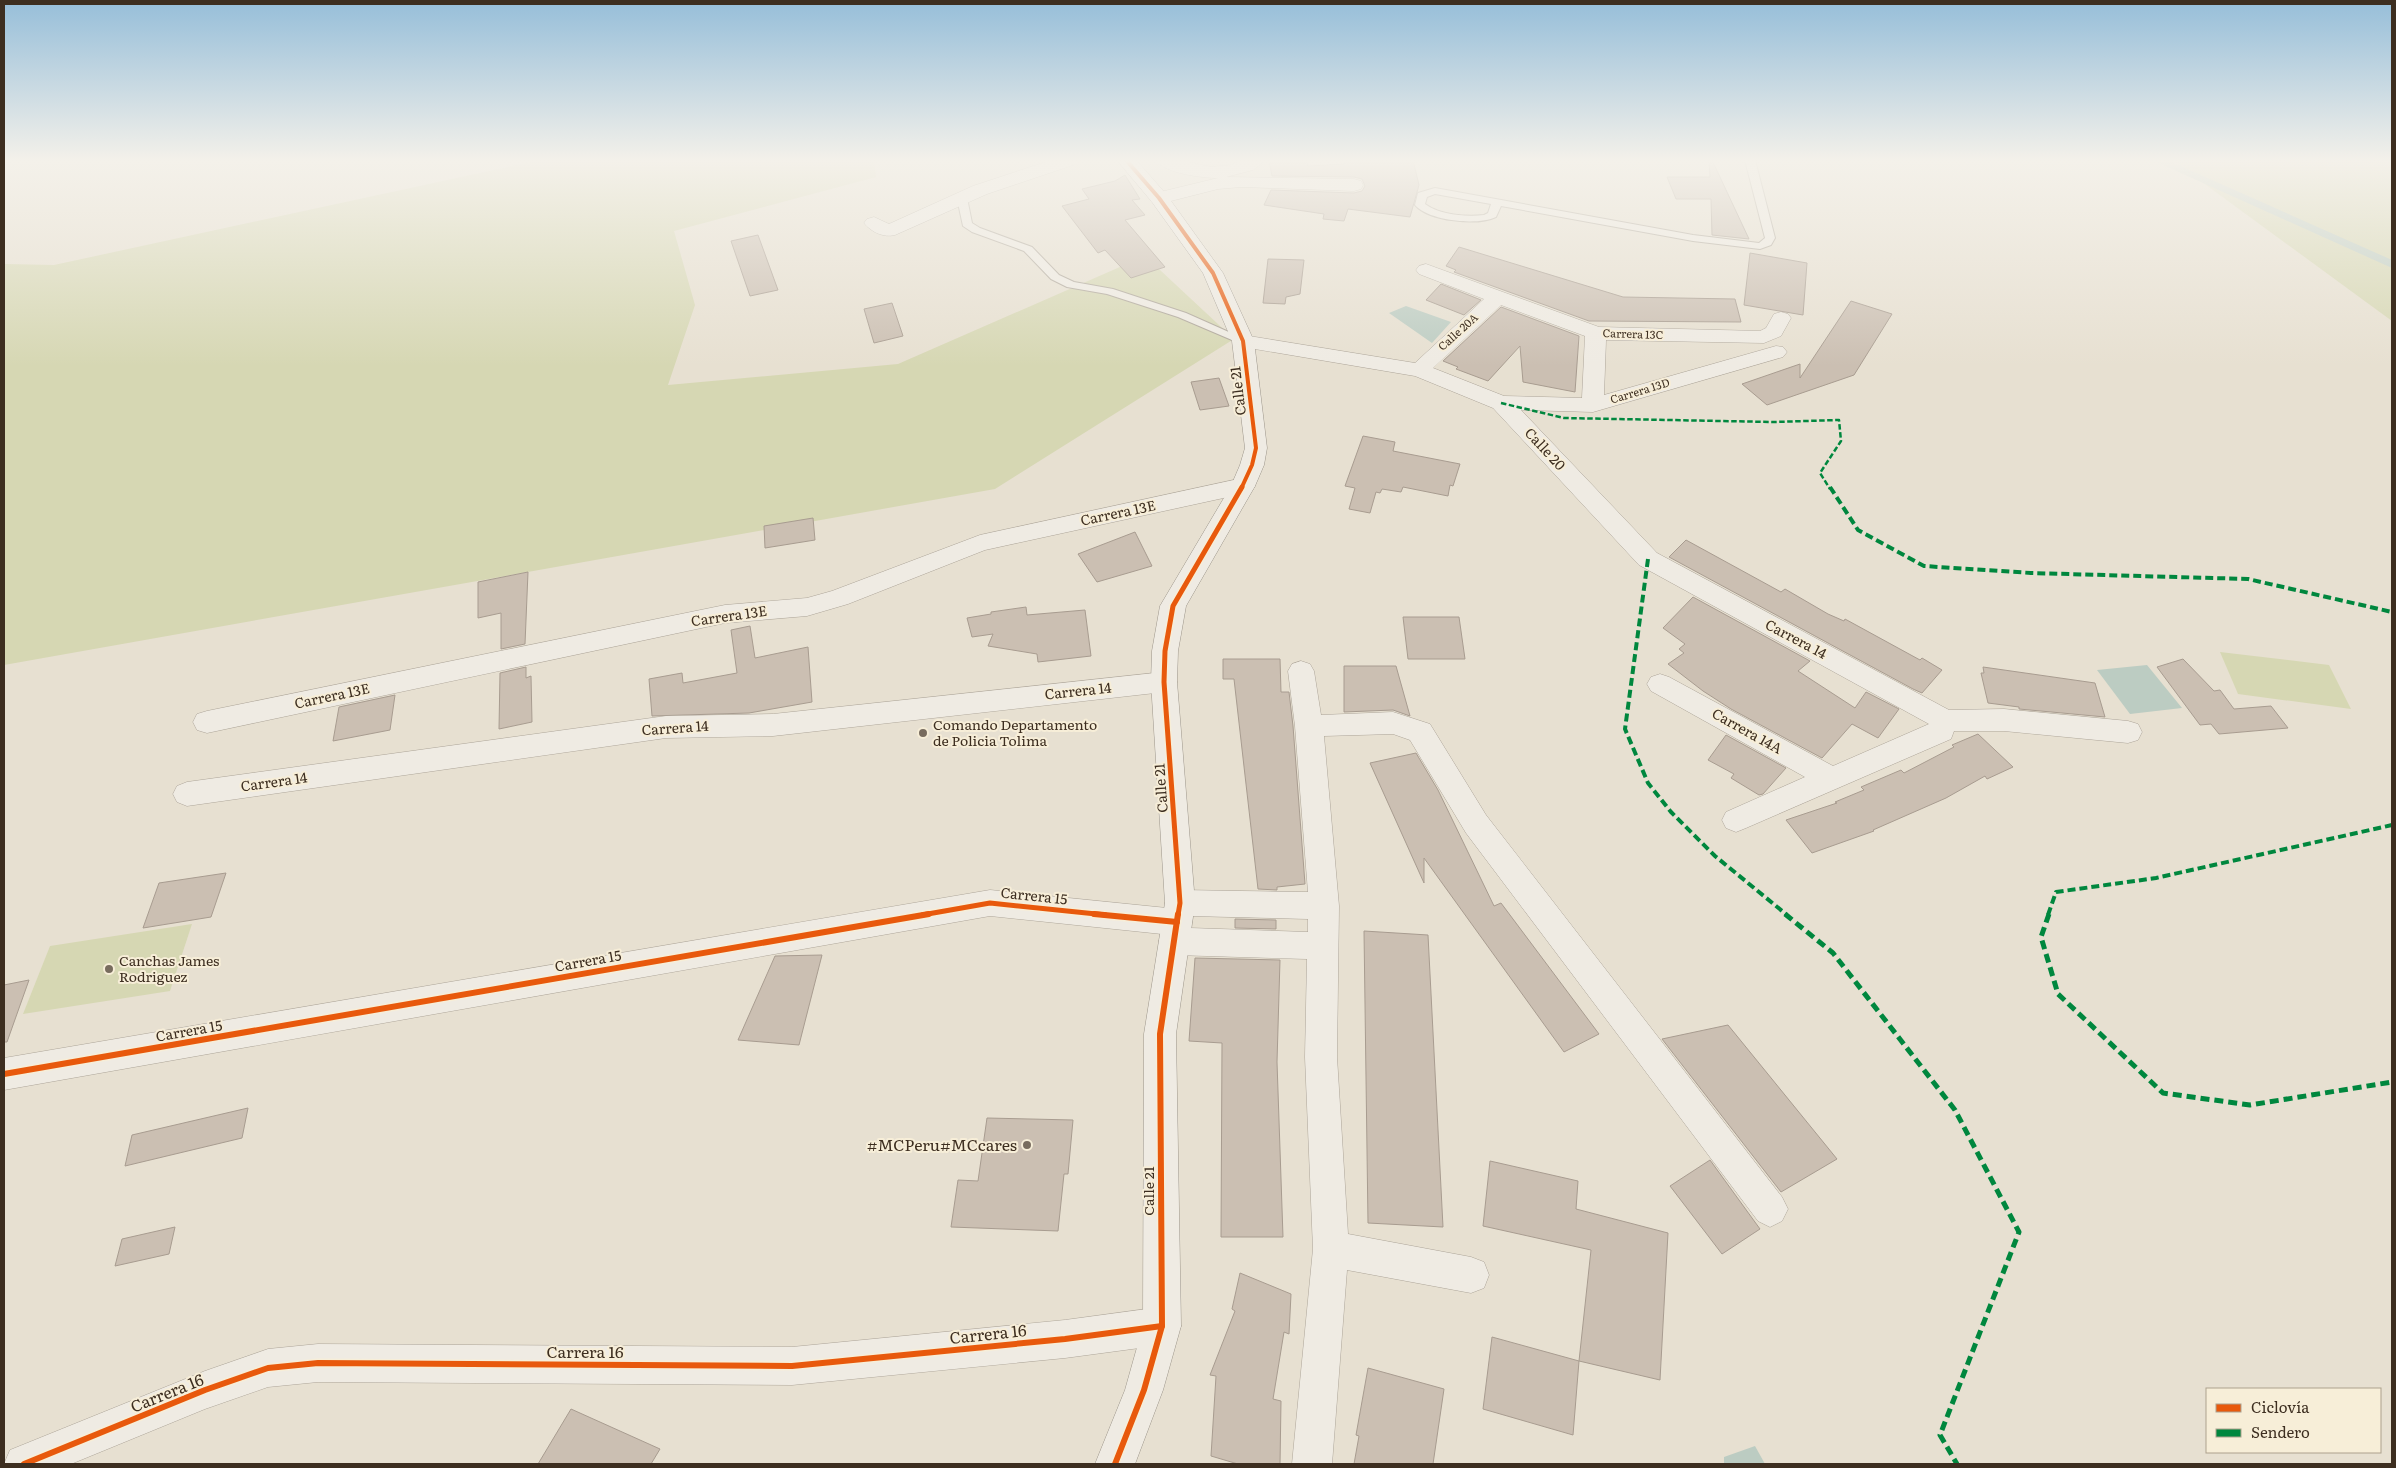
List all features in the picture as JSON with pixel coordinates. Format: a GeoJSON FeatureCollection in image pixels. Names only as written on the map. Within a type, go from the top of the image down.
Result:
{"type":"FeatureCollection","features":[{"type":"Feature","properties":{"kind":"street","name":"Calle 21"},"geometry":{"type":"LineString","coordinates":[[1115,1464],[1144,1390],[1162,1326],[1160,1034],[1177,922],[1164,682],[1165,651],[1173,606],[1243,486],[1252,466],[1256,448],[1243,341],[1213,273],[1181,229]]}},
{"type":"Feature","properties":{"kind":"street","name":"Carrera 13C"},"geometry":{"type":"LineString","coordinates":[[1426,270],[1596,333],[1764,337],[1774,332],[1781,318]]}},
{"type":"Feature","properties":{"kind":"street","name":"Calle 20A"},"geometry":{"type":"LineString","coordinates":[[1420,370],[1430,358],[1499,296]]}},
{"type":"Feature","properties":{"kind":"street"},"geometry":{"type":"LineString","coordinates":[[1593,406],[1596,333]]}},
{"type":"Feature","properties":{"kind":"street"},"geometry":{"type":"LineString","coordinates":[[1243,341],[1420,370]]}},
{"type":"Feature","properties":{"kind":"street","name":"Carrera 13D"},"geometry":{"type":"LineString","coordinates":[[1501,403],[1593,406],[1776,352]]}},
{"type":"Feature","properties":{"kind":"street","name":"Calle 20"},"geometry":{"type":"LineString","coordinates":[[1420,370],[1501,403],[1648,559]]}},
{"type":"Feature","properties":{"kind":"street","name":"Carrera 13E"},"geometry":{"type":"LineString","coordinates":[[207,722],[660,629],[700,618],[807,607],[839,598],[980,543],[1243,486]]}},
{"type":"Feature","properties":{"kind":"street","name":"Carrera 14"},"geometry":{"type":"LineString","coordinates":[[1648,559],[1944,721]]}},
{"type":"Feature","properties":{"kind":"street"},"geometry":{"type":"LineString","coordinates":[[1301,672],[1309,726],[1324,906],[1321,1057],[1331,1249],[1312,1464]]}},
{"type":"Feature","properties":{"kind":"street","name":"Carrera 14"},"geometry":{"type":"LineString","coordinates":[[188,794],[666,727],[773,725],[1164,682]]}},
{"type":"Feature","properties":{"kind":"street","name":"Carrera 14A"},"geometry":{"type":"LineString","coordinates":[[1660,684],[1833,779]]}},
{"type":"Feature","properties":{"kind":"street"},"geometry":{"type":"LineString","coordinates":[[1736,820],[1941,731],[1944,721],[2004,720],[2128,732]]}},
{"type":"Feature","properties":{"kind":"street"},"geometry":{"type":"LineString","coordinates":[[1309,726],[1393,723],[1420,732],[1476,824],[1770,1209]]}},
{"type":"Feature","properties":{"kind":"street","name":"Carrera 15"},"geometry":{"type":"LineString","coordinates":[[4,1074],[990,903],[1177,922]]}},
{"type":"Feature","properties":{"kind":"street"},"geometry":{"type":"LineString","coordinates":[[1177,922],[1324,906]]}},
{"type":"Feature","properties":{"kind":"street"},"geometry":{"type":"LineString","coordinates":[[1177,922],[1324,946]]}},
{"type":"Feature","properties":{"kind":"street"},"geometry":{"type":"LineString","coordinates":[[1331,1249],[1471,1275]]}},
{"type":"Feature","properties":{"kind":"street","name":"Carrera 16"},"geometry":{"type":"LineString","coordinates":[[24,1464],[205,1390],[268,1368],[318,1363],[792,1366],[1065,1338],[1162,1326]]}},
{"type":"Feature","properties":{"kind":"lane"},"geometry":{"type":"LineString","coordinates":[[974,229],[1028,249],[1055,277],[1071,285],[1109,292],[1182,315],[1243,341]]}},
{"type":"Feature","properties":{"kind":"lane"},"geometry":{"type":"LineString","coordinates":[[1641,229],[1754,247],[1765,245],[1770,238],[1768,229]]}},
{"type":"Feature","properties":{"kind":"green space"},"geometry":{"type":"Polygon","coordinates":[[[223,229],[683,229],[674,231],[695,305],[668,385],[898,364],[1145,256],[1234,339],[995,489],[4,665],[4,264],[54,265],[223,229]]]}},
{"type":"Feature","properties":{"kind":"green space"},"geometry":{"type":"Polygon","coordinates":[[[2266,229],[2392,229],[2392,321],[2266,229]]]}},
{"type":"Feature","properties":{"kind":"green space"},"geometry":{"type":"Polygon","coordinates":[[[2220,652],[2329,665],[2351,709],[2238,694],[2220,652]]]}},
{"type":"Feature","properties":{"kind":"green space","name":"Canchas James Rodriguez"},"geometry":{"type":"Polygon","coordinates":[[[192,924],[170,991],[23,1014],[50,946],[192,924]]]}},
{"type":"Feature","properties":{"kind":"shaded area"},"geometry":{"type":"Polygon","coordinates":[[[2304,229],[2321,229],[2392,260],[2392,268],[2304,229]]]}},
{"type":"Feature","properties":{"kind":"shaded area"},"geometry":{"type":"Polygon","coordinates":[[[1406,306],[1451,322],[1432,343],[1389,313],[1406,306]]]}},
{"type":"Feature","properties":{"kind":"shaded area"},"geometry":{"type":"Polygon","coordinates":[[[2147,665],[2182,708],[2130,714],[2097,670],[2147,665]]]}},
{"type":"Feature","properties":{"kind":"shaded area"},"geometry":{"type":"Polygon","coordinates":[[[1755,1446],[1765,1464],[1724,1464],[1724,1457],[1755,1446]]]}},
{"type":"Feature","properties":{"kind":"building"},"geometry":{"type":"Polygon","coordinates":[[[1079,229],[1132,229],[1165,267],[1131,278],[1105,250],[1098,253],[1079,229]]]}},
{"type":"Feature","properties":{"kind":"building"},"geometry":{"type":"Polygon","coordinates":[[[1712,229],[1744,229],[1749,239],[1712,235],[1712,229]]]}},
{"type":"Feature","properties":{"kind":"building"},"geometry":{"type":"Polygon","coordinates":[[[758,235],[778,290],[750,296],[731,241],[758,235]]]}},
{"type":"Feature","properties":{"kind":"building"},"geometry":{"type":"Polygon","coordinates":[[[1459,247],[1623,297],[1735,299],[1741,322],[1589,321],[1454,272],[1456,270],[1446,266],[1459,247]]]}},
{"type":"Feature","properties":{"kind":"building"},"geometry":{"type":"Polygon","coordinates":[[[1750,253],[1807,263],[1803,315],[1744,305],[1750,253]]]}},
{"type":"Feature","properties":{"kind":"building"},"geometry":{"type":"Polygon","coordinates":[[[1268,259],[1304,260],[1300,294],[1286,297],[1285,304],[1263,303],[1268,259]]]}},
{"type":"Feature","properties":{"kind":"building"},"geometry":{"type":"Polygon","coordinates":[[[1441,284],[1481,300],[1464,315],[1426,300],[1441,284]]]}},
{"type":"Feature","properties":{"kind":"building"},"geometry":{"type":"Polygon","coordinates":[[[1851,301],[1892,314],[1854,375],[1767,405],[1742,384],[1800,364],[1800,378],[1851,301]]]}},
{"type":"Feature","properties":{"kind":"building"},"geometry":{"type":"Polygon","coordinates":[[[892,303],[903,336],[874,343],[864,309],[892,303]]]}},
{"type":"Feature","properties":{"kind":"building"},"geometry":{"type":"Polygon","coordinates":[[[1501,307],[1579,336],[1575,392],[1523,382],[1520,346],[1488,381],[1456,369],[1458,367],[1443,361],[1501,307]]]}},
{"type":"Feature","properties":{"kind":"building"},"geometry":{"type":"Polygon","coordinates":[[[1219,378],[1229,406],[1200,410],[1191,382],[1219,378]]]}},
{"type":"Feature","properties":{"kind":"building"},"geometry":{"type":"Polygon","coordinates":[[[1363,436],[1395,442],[1393,451],[1460,464],[1453,486],[1450,485],[1448,496],[1403,487],[1401,492],[1382,489],[1380,493],[1376,492],[1370,513],[1349,509],[1355,488],[1345,486],[1363,436]]]}},
{"type":"Feature","properties":{"kind":"building"},"geometry":{"type":"Polygon","coordinates":[[[813,518],[815,540],[765,548],[764,526],[813,518]]]}},
{"type":"Feature","properties":{"kind":"building"},"geometry":{"type":"Polygon","coordinates":[[[1135,532],[1152,566],[1097,582],[1078,554],[1135,532]]]}},
{"type":"Feature","properties":{"kind":"building"},"geometry":{"type":"Polygon","coordinates":[[[1686,540],[1781,592],[1785,589],[1828,614],[1844,621],[1845,619],[1942,670],[1922,693],[1913,689],[1669,557],[1686,540]]]}},
{"type":"Feature","properties":{"kind":"building"},"geometry":{"type":"Polygon","coordinates":[[[528,572],[525,644],[501,649],[501,613],[478,618],[478,582],[528,572]]]}},
{"type":"Feature","properties":{"kind":"building"},"geometry":{"type":"Polygon","coordinates":[[[1693,597],[1810,661],[1798,671],[1855,708],[1866,692],[1899,709],[1878,738],[1852,724],[1822,758],[1731,709],[1703,691],[1668,664],[1684,653],[1679,649],[1685,644],[1663,628],[1693,597]]]}},
{"type":"Feature","properties":{"kind":"building"},"geometry":{"type":"Polygon","coordinates":[[[1026,607],[1027,615],[1085,610],[1091,656],[1038,662],[1037,654],[988,646],[993,634],[972,637],[967,618],[1026,607]]]}},
{"type":"Feature","properties":{"kind":"building"},"geometry":{"type":"Polygon","coordinates":[[[1403,617],[1459,617],[1465,659],[1408,659],[1403,617]]]}},
{"type":"Feature","properties":{"kind":"building"},"geometry":{"type":"Polygon","coordinates":[[[750,626],[755,658],[808,647],[812,702],[749,713],[652,716],[649,679],[682,673],[683,683],[737,673],[731,630],[750,626]]]}},
{"type":"Feature","properties":{"kind":"building"},"geometry":{"type":"Polygon","coordinates":[[[1223,659],[1280,659],[1281,692],[1289,692],[1293,726],[1305,884],[1277,887],[1277,890],[1258,889],[1234,679],[1223,679],[1223,659]]]}},
{"type":"Feature","properties":{"kind":"building"},"geometry":{"type":"Polygon","coordinates":[[[2183,659],[2214,691],[2220,690],[2234,709],[2271,706],[2288,728],[2219,734],[2211,724],[2200,725],[2157,667],[2183,659]]]}},
{"type":"Feature","properties":{"kind":"building"},"geometry":{"type":"Polygon","coordinates":[[[1344,666],[1396,666],[1410,716],[1393,710],[1344,712],[1344,666]]]}},
{"type":"Feature","properties":{"kind":"building"},"geometry":{"type":"Polygon","coordinates":[[[526,667],[526,678],[531,676],[532,722],[499,729],[500,673],[526,667]]]}},
{"type":"Feature","properties":{"kind":"building"},"geometry":{"type":"Polygon","coordinates":[[[1983,667],[2095,683],[2105,717],[2019,709],[2019,707],[1988,703],[1981,673],[1984,673],[1983,667]]]}},
{"type":"Feature","properties":{"kind":"building"},"geometry":{"type":"Polygon","coordinates":[[[395,695],[390,730],[333,741],[339,707],[395,695]]]}},
{"type":"Feature","properties":{"kind":"building"},"geometry":{"type":"Polygon","coordinates":[[[1978,734],[2013,767],[1987,779],[1985,776],[1946,798],[1874,831],[1812,853],[1786,820],[1837,803],[1835,802],[1864,790],[1861,787],[1901,770],[1904,773],[1954,747],[1952,745],[1978,734]]]}},
{"type":"Feature","properties":{"kind":"building"},"geometry":{"type":"Polygon","coordinates":[[[1726,735],[1786,768],[1763,794],[1759,795],[1731,778],[1734,774],[1708,760],[1726,735]]]}},
{"type":"Feature","properties":{"kind":"building"},"geometry":{"type":"Polygon","coordinates":[[[1416,753],[1438,790],[1494,906],[1501,903],[1599,1034],[1564,1052],[1424,858],[1424,883],[1370,763],[1416,753]]]}},
{"type":"Feature","properties":{"kind":"building"},"geometry":{"type":"Polygon","coordinates":[[[226,873],[211,917],[143,928],[159,883],[226,873]]]}},
{"type":"Feature","properties":{"kind":"building"},"geometry":{"type":"Polygon","coordinates":[[[1235,919],[1276,920],[1276,929],[1235,928],[1235,919]]]}},
{"type":"Feature","properties":{"kind":"building"},"geometry":{"type":"Polygon","coordinates":[[[1364,931],[1428,935],[1443,1227],[1368,1223],[1364,931]]]}},
{"type":"Feature","properties":{"kind":"building"},"geometry":{"type":"Polygon","coordinates":[[[822,955],[799,1045],[738,1040],[775,956],[822,955]]]}},
{"type":"Feature","properties":{"kind":"building"},"geometry":{"type":"Polygon","coordinates":[[[1195,958],[1280,960],[1277,1062],[1283,1237],[1221,1237],[1222,1043],[1189,1041],[1195,958]]]}},
{"type":"Feature","properties":{"kind":"building"},"geometry":{"type":"Polygon","coordinates":[[[29,980],[7,1042],[4,1042],[4,985],[29,980]]]}},
{"type":"Feature","properties":{"kind":"building"},"geometry":{"type":"Polygon","coordinates":[[[1728,1025],[1837,1159],[1781,1192],[1662,1039],[1728,1025]]]}},
{"type":"Feature","properties":{"kind":"building"},"geometry":{"type":"Polygon","coordinates":[[[248,1108],[242,1138],[125,1166],[132,1135],[248,1108]]]}},
{"type":"Feature","properties":{"kind":"building"},"geometry":{"type":"Polygon","coordinates":[[[987,1118],[1073,1120],[1068,1174],[1064,1174],[1058,1231],[951,1227],[958,1180],[978,1181],[987,1118]]]}},
{"type":"Feature","properties":{"kind":"building"},"geometry":{"type":"Polygon","coordinates":[[[1710,1160],[1760,1229],[1722,1254],[1670,1186],[1710,1160]]]}},
{"type":"Feature","properties":{"kind":"building"},"geometry":{"type":"Polygon","coordinates":[[[1490,1161],[1578,1181],[1576,1209],[1668,1233],[1660,1380],[1579,1361],[1591,1250],[1483,1226],[1490,1161]]]}},
{"type":"Feature","properties":{"kind":"building"},"geometry":{"type":"Polygon","coordinates":[[[175,1227],[169,1254],[115,1266],[122,1239],[175,1227]]]}},
{"type":"Feature","properties":{"kind":"building"},"geometry":{"type":"Polygon","coordinates":[[[1240,1273],[1291,1294],[1289,1334],[1284,1332],[1273,1399],[1281,1401],[1280,1464],[1238,1464],[1211,1456],[1216,1376],[1210,1375],[1235,1311],[1232,1309],[1240,1273]]]}},
{"type":"Feature","properties":{"kind":"building"},"geometry":{"type":"Polygon","coordinates":[[[1492,1337],[1579,1361],[1573,1435],[1483,1409],[1492,1337]]]}},
{"type":"Feature","properties":{"kind":"building"},"geometry":{"type":"Polygon","coordinates":[[[1368,1368],[1444,1389],[1433,1464],[1354,1464],[1359,1436],[1356,1435],[1368,1368]]]}},
{"type":"Feature","properties":{"kind":"building"},"geometry":{"type":"Polygon","coordinates":[[[571,1409],[660,1449],[651,1464],[538,1464],[571,1409]]]}},
{"type":"Feature","properties":{"kind":"marked path"},"geometry":{"type":"LineString","coordinates":[[1501,403],[1564,418],[1774,422],[1839,420],[1841,441],[1820,473],[1858,530],[1924,566],[2031,573],[2248,579],[2392,612]]}},
{"type":"Feature","properties":{"kind":"marked path"},"geometry":{"type":"LineString","coordinates":[[1648,559],[1625,729],[1648,783],[1671,812],[1715,856],[1833,953],[1955,1110],[2019,1232],[1940,1435],[1957,1464]]}},
{"type":"Feature","properties":{"kind":"marked path"},"geometry":{"type":"LineString","coordinates":[[2392,825],[2156,878],[2056,892],[2041,937],[2058,994],[2163,1093],[2250,1105],[2392,1082]]}},
{"type":"Feature","properties":{"kind":"cycle path"},"geometry":{"type":"LineString","coordinates":[[1115,1464],[1144,1390],[1162,1326],[1160,1034],[1180,903],[1164,682],[1165,651],[1173,606],[1243,486],[1252,465],[1256,448],[1243,341],[1213,273],[1181,229]]}},
{"type":"Feature","properties":{"kind":"cycle path"},"geometry":{"type":"LineString","coordinates":[[4,1074],[990,903],[1177,922]]}},
{"type":"Feature","properties":{"kind":"cycle path"},"geometry":{"type":"LineString","coordinates":[[24,1464],[205,1390],[268,1368],[318,1363],[792,1366],[1065,1339],[1162,1326]]}},
{"type":"Feature","properties":{"kind":"place","name":"Comando Departamento de Policia Tolima"},"geometry":{"type":"Point","coordinates":[923,733]}},
{"type":"Feature","properties":{"kind":"place","name":"Canchas James Rodriguez"},"geometry":{"type":"Point","coordinates":[109,969]}},
{"type":"Feature","properties":{"kind":"place","name":"#MCPeru#MCcares"},"geometry":{"type":"Point","coordinates":[1027,1145]}}]}
